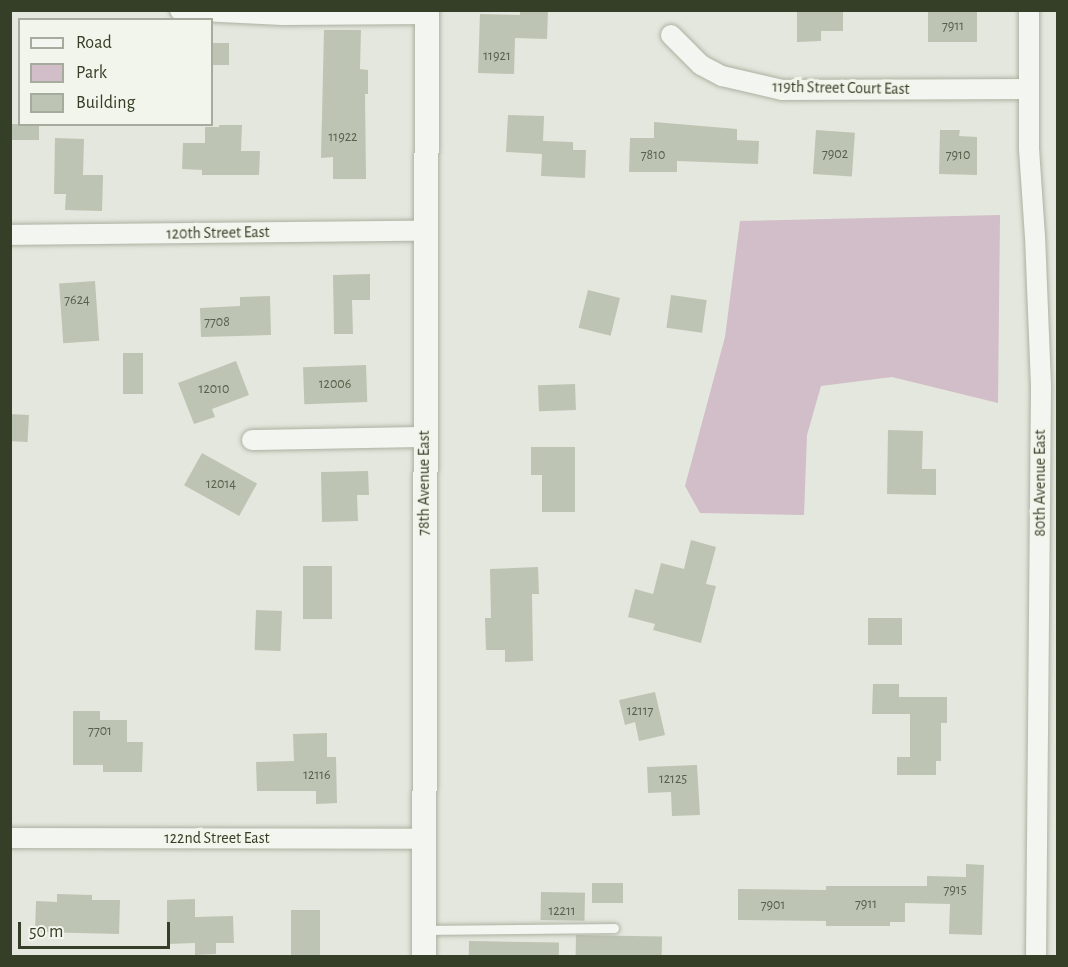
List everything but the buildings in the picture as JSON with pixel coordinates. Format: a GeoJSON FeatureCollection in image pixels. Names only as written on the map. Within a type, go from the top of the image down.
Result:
{"type":"FeatureCollection","features":[{"type":"Feature","properties":{"kind":"street"},"geometry":{"type":"LineString","coordinates":[[180,10],[283,15],[427,12]]}},
{"type":"Feature","properties":{"kind":"street","name":"80th Avenue East"},"geometry":{"type":"LineString","coordinates":[[1029,10],[1029,149],[1049,530],[1036,957]]}},
{"type":"Feature","properties":{"kind":"street","name":"78th Avenue East"},"geometry":{"type":"LineString","coordinates":[[424,957],[427,12]]}},
{"type":"Feature","properties":{"kind":"street","name":"119th Street Court East"},"geometry":{"type":"LineString","coordinates":[[670,35],[701,64],[723,76],[782,90],[1028,90]]}},
{"type":"Feature","properties":{"kind":"street","name":"120th Street East"},"geometry":{"type":"LineString","coordinates":[[10,235],[425,231]]}},
{"type":"Feature","properties":{"kind":"street"},"geometry":{"type":"LineString","coordinates":[[252,440],[424,437]]}},
{"type":"Feature","properties":{"kind":"street","name":"122nd Street East"},"geometry":{"type":"LineString","coordinates":[[10,838],[424,839]]}},
{"type":"Feature","properties":{"kind":"lane"},"geometry":{"type":"LineString","coordinates":[[424,930],[614,928]]}},
{"type":"Feature","properties":{"kind":"green space"},"geometry":{"type":"Polygon","coordinates":[[[1000,215],[998,403],[892,377],[821,386],[807,435],[804,515],[700,513],[685,486],[725,337],[740,221],[1000,215]]]}}]}
